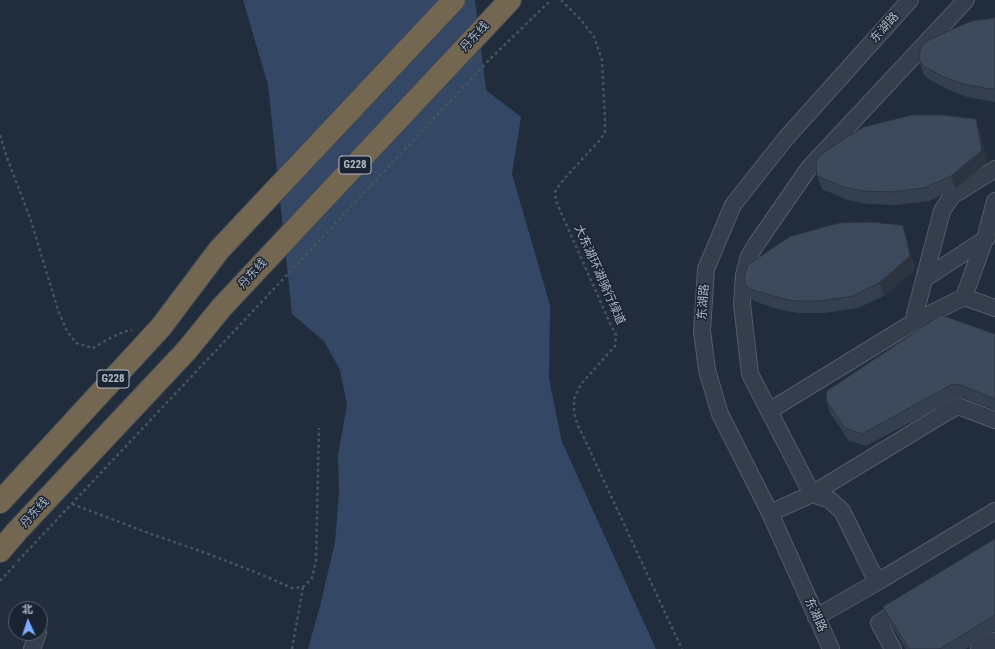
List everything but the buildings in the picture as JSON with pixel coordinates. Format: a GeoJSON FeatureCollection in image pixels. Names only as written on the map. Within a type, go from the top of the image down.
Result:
{"type":"FeatureCollection","features":[{"type":"Feature","properties":{"kind":"highway","name":"G228"},"geometry":{"type":"LineString","coordinates":[[0,502],[161,327],[220,250],[454,0]]}},
{"type":"Feature","properties":{"kind":"highway","name":"丹东线"},"geometry":{"type":"LineString","coordinates":[[0,551],[187,350],[222,307],[510,0]]}},
{"type":"Feature","properties":{"kind":"street","name":"东湖路"},"geometry":{"type":"LineString","coordinates":[[831,649],[770,513],[720,414],[707,370],[702,331],[706,269],[733,205],[786,138],[910,0]]}},
{"type":"Feature","properties":{"kind":"street"},"geometry":{"type":"LineString","coordinates":[[879,582],[872,572],[842,511],[830,500],[812,494],[750,374],[742,304],[744,275],[749,256],[756,242],[809,168],[966,0]]}},
{"type":"Feature","properties":{"kind":"street"},"geometry":{"type":"LineString","coordinates":[[914,322],[942,211],[952,196],[995,169]]}},
{"type":"Feature","properties":{"kind":"street"},"geometry":{"type":"LineString","coordinates":[[769,411],[914,322],[964,297],[990,236],[995,201]]}},
{"type":"Feature","properties":{"kind":"street"},"geometry":{"type":"LineString","coordinates":[[924,279],[990,236]]}},
{"type":"Feature","properties":{"kind":"street"},"geometry":{"type":"LineString","coordinates":[[964,297],[995,308]]}},
{"type":"Feature","properties":{"kind":"street"},"geometry":{"type":"LineString","coordinates":[[770,513],[812,494],[944,413],[958,406],[995,420]]}},
{"type":"Feature","properties":{"kind":"street"},"geometry":{"type":"LineString","coordinates":[[816,617],[879,582],[995,511]]}},
{"type":"Feature","properties":{"kind":"street"},"geometry":{"type":"LineString","coordinates":[[894,649],[879,623],[918,598]]}},
{"type":"Feature","properties":{"kind":"street"},"geometry":{"type":"LineString","coordinates":[[980,649],[995,641]]}},
{"type":"Feature","properties":{"kind":"path"},"geometry":{"type":"LineString","coordinates":[[0,581],[489,60],[551,0]]}},
{"type":"Feature","properties":{"kind":"path","name":"大东湖环湖骑行绿道"},"geometry":{"type":"LineString","coordinates":[[561,0],[581,20],[594,37],[602,60],[605,120],[604,132],[599,141],[563,180],[555,192],[556,201],[616,335],[615,346],[581,384],[574,400],[574,414],[578,426],[682,649]]}},
{"type":"Feature","properties":{"kind":"path"},"geometry":{"type":"LineString","coordinates":[[0,135],[30,218],[59,313],[67,331],[76,343],[93,348],[128,330],[161,327]]}},
{"type":"Feature","properties":{"kind":"path"},"geometry":{"type":"LineString","coordinates":[[292,649],[303,587],[312,578],[316,562],[319,428]]}},
{"type":"Feature","properties":{"kind":"path"},"geometry":{"type":"LineString","coordinates":[[72,504],[203,552],[292,588],[303,587]]}},
{"type":"Feature","properties":{"kind":"water"},"geometry":{"type":"Polygon","coordinates":[[[243,0],[475,0],[486,90],[521,117],[512,174],[550,305],[549,379],[562,442],[656,649],[308,649],[335,542],[339,492],[338,455],[347,405],[340,370],[324,341],[292,314],[268,85],[243,0]]]}}]}
